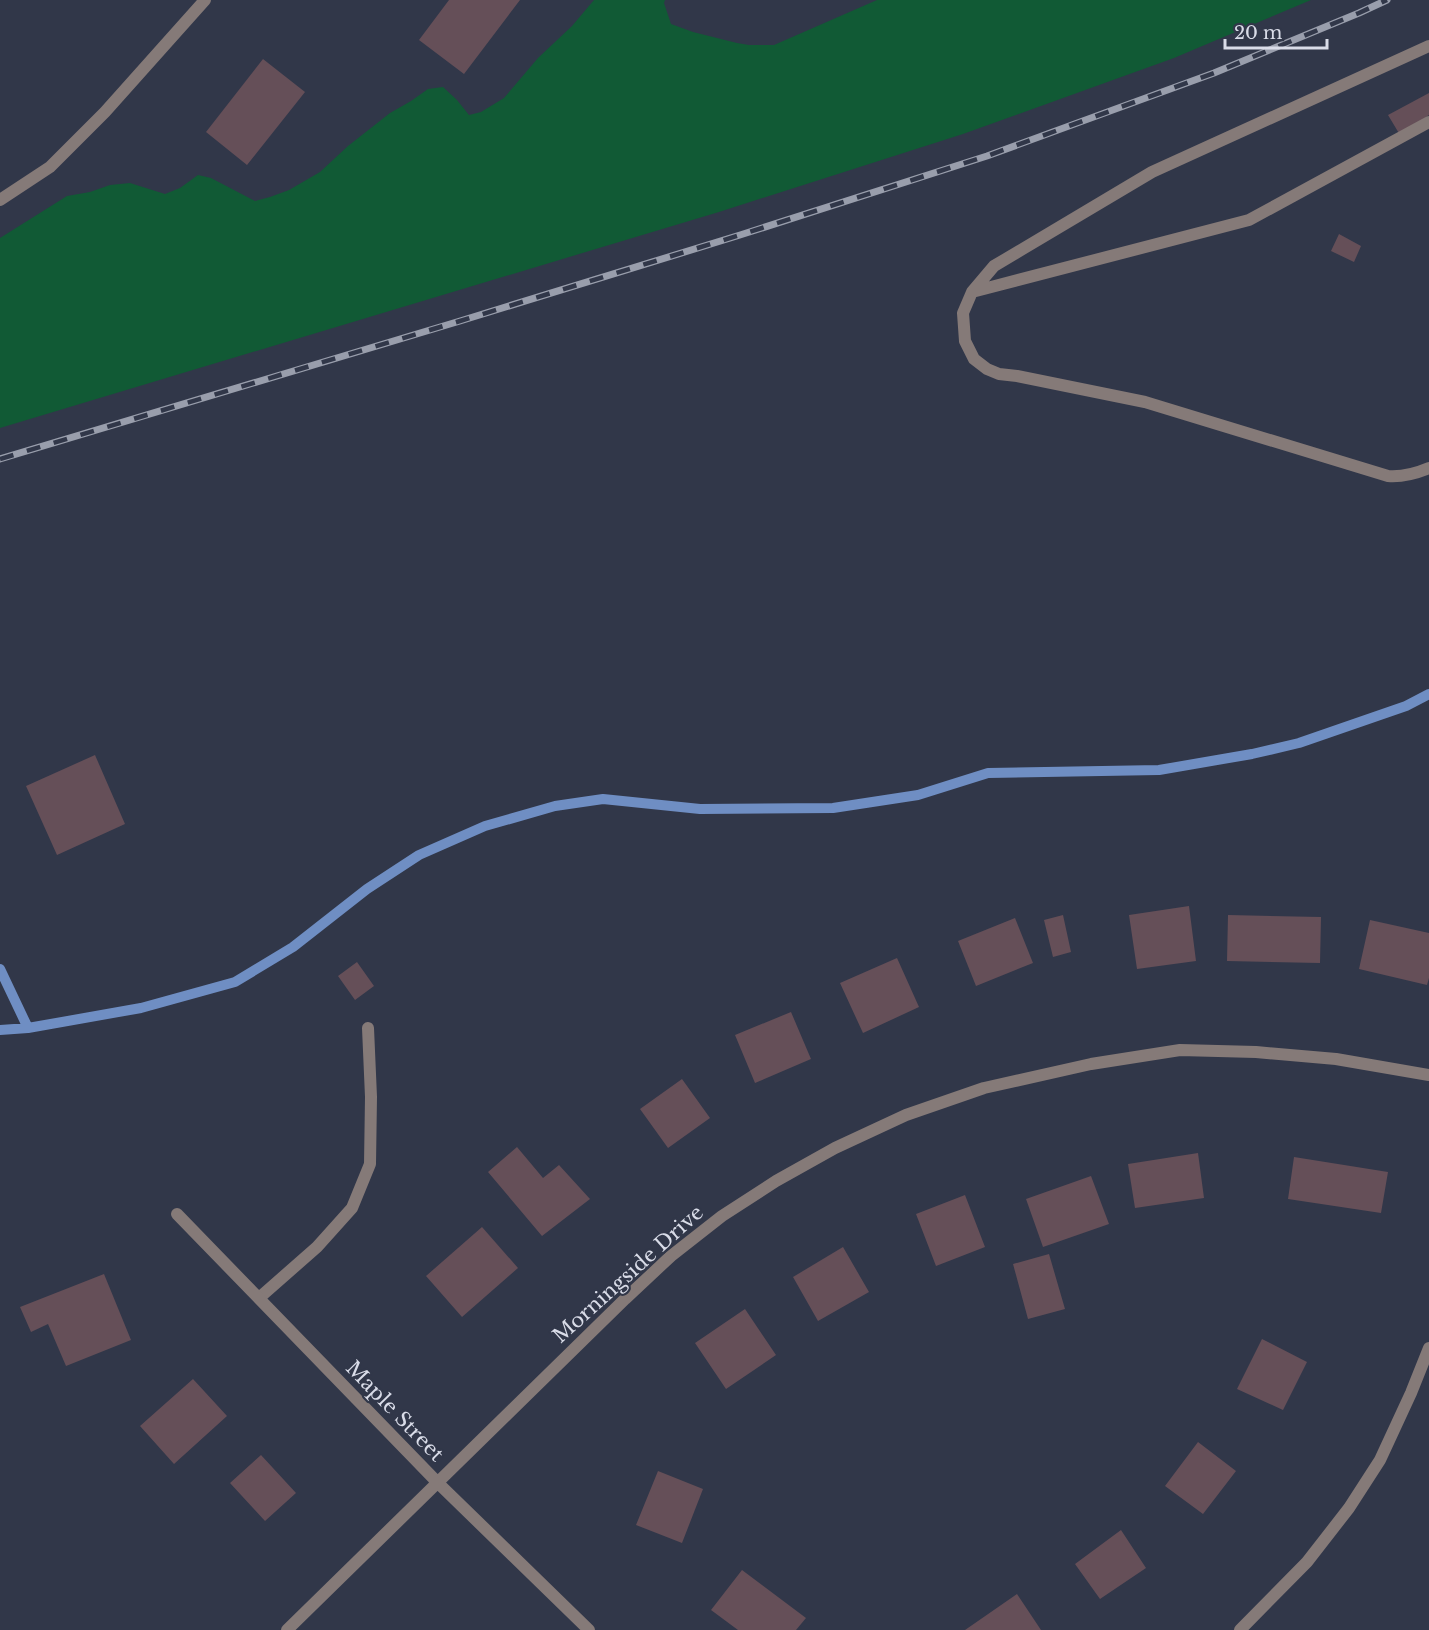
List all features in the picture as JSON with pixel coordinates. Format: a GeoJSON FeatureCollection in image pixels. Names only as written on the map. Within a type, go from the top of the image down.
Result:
{"type":"FeatureCollection","features":[{"type":"Feature","properties":{"kind":"street"},"geometry":{"type":"LineString","coordinates":[[0,200],[58,160],[105,112],[205,0]]}},
{"type":"Feature","properties":{"kind":"street"},"geometry":{"type":"LineString","coordinates":[[1429,46],[1152,172],[994,266],[972,292],[963,313],[965,341],[974,359],[987,369],[999,374],[1145,402],[1388,476],[1400,477],[1416,474],[1429,468]]}},
{"type":"Feature","properties":{"kind":"street"},"geometry":{"type":"LineString","coordinates":[[972,292],[1249,220],[1429,122]]}},
{"type":"Feature","properties":{"kind":"street"},"geometry":{"type":"LineString","coordinates":[[259,1298],[317,1247],[352,1208],[367,1173],[370,1164],[371,1097],[368,1028]]}},
{"type":"Feature","properties":{"kind":"street","name":"Morningside Drive"},"geometry":{"type":"LineString","coordinates":[[287,1630],[671,1256],[722,1216],[776,1181],[835,1148],[906,1115],[994,1086],[1091,1064],[1180,1050],[1256,1052],[1336,1059],[1429,1075]]}},
{"type":"Feature","properties":{"kind":"street","name":"Maple Street"},"geometry":{"type":"LineString","coordinates":[[177,1214],[438,1483],[589,1630]]}},
{"type":"Feature","properties":{"kind":"street"},"geometry":{"type":"LineString","coordinates":[[1240,1630],[1307,1562],[1348,1508],[1380,1460],[1429,1348]]}},
{"type":"Feature","properties":{"kind":"green space"},"geometry":{"type":"Polygon","coordinates":[[[594,0],[665,0],[671,24],[737,43],[774,45],[877,0],[1311,0],[1174,58],[963,134],[719,212],[0,428],[0,238],[67,196],[90,192],[110,185],[130,183],[165,194],[180,188],[198,175],[211,178],[255,201],[289,190],[320,172],[348,146],[390,113],[428,89],[443,87],[469,115],[481,112],[504,98],[538,58],[572,26],[594,0]]]}},
{"type":"Feature","properties":{"kind":"building"},"geometry":{"type":"Polygon","coordinates":[[[449,0],[520,0],[464,74],[419,40],[449,0]]]}},
{"type":"Feature","properties":{"kind":"building"},"geometry":{"type":"Polygon","coordinates":[[[263,59],[305,92],[247,165],[206,132],[263,59]]]}},
{"type":"Feature","properties":{"kind":"building"},"geometry":{"type":"Polygon","coordinates":[[[1429,93],[1429,115],[1400,135],[1388,115],[1429,93]]]}},
{"type":"Feature","properties":{"kind":"building"},"geometry":{"type":"Polygon","coordinates":[[[1339,234],[1361,246],[1354,262],[1331,251],[1339,234]]]}},
{"type":"Feature","properties":{"kind":"building"},"geometry":{"type":"Polygon","coordinates":[[[95,755],[125,824],[57,855],[26,786],[95,755]]]}},
{"type":"Feature","properties":{"kind":"building"},"geometry":{"type":"Polygon","coordinates":[[[1189,906],[1196,961],[1137,969],[1129,915],[1189,906]]]}},
{"type":"Feature","properties":{"kind":"building"},"geometry":{"type":"Polygon","coordinates":[[[1063,915],[1071,952],[1053,957],[1044,920],[1063,915]]]}},
{"type":"Feature","properties":{"kind":"building"},"geometry":{"type":"Polygon","coordinates":[[[1228,915],[1321,917],[1320,963],[1227,961],[1228,915]]]}},
{"type":"Feature","properties":{"kind":"building"},"geometry":{"type":"Polygon","coordinates":[[[1015,918],[1033,963],[976,986],[958,941],[1015,918]]]}},
{"type":"Feature","properties":{"kind":"building"},"geometry":{"type":"Polygon","coordinates":[[[1370,920],[1429,933],[1427,985],[1359,969],[1370,920]]]}},
{"type":"Feature","properties":{"kind":"building"},"geometry":{"type":"Polygon","coordinates":[[[897,958],[919,1007],[863,1033],[840,983],[897,958]]]}},
{"type":"Feature","properties":{"kind":"building"},"geometry":{"type":"Polygon","coordinates":[[[357,962],[374,986],[355,1000],[338,976],[357,962]]]}},
{"type":"Feature","properties":{"kind":"building"},"geometry":{"type":"Polygon","coordinates":[[[791,1012],[811,1059],[755,1083],[735,1035],[791,1012]]]}},
{"type":"Feature","properties":{"kind":"building"},"geometry":{"type":"Polygon","coordinates":[[[682,1079],[710,1118],[668,1148],[640,1109],[682,1079]]]}},
{"type":"Feature","properties":{"kind":"building"},"geometry":{"type":"Polygon","coordinates":[[[517,1147],[543,1178],[559,1165],[590,1199],[542,1236],[488,1172],[517,1147]]]}},
{"type":"Feature","properties":{"kind":"building"},"geometry":{"type":"Polygon","coordinates":[[[1198,1153],[1204,1198],[1135,1208],[1128,1164],[1198,1153]]]}},
{"type":"Feature","properties":{"kind":"building"},"geometry":{"type":"Polygon","coordinates":[[[1294,1157],[1388,1172],[1381,1213],[1288,1199],[1294,1157]]]}},
{"type":"Feature","properties":{"kind":"building"},"geometry":{"type":"Polygon","coordinates":[[[1091,1176],[1109,1224],[1043,1247],[1026,1199],[1091,1176]]]}},
{"type":"Feature","properties":{"kind":"building"},"geometry":{"type":"Polygon","coordinates":[[[965,1195],[985,1247],[936,1266],[916,1214],[965,1195]]]}},
{"type":"Feature","properties":{"kind":"building"},"geometry":{"type":"Polygon","coordinates":[[[482,1227],[518,1268],[462,1317],[426,1276],[482,1227]]]}},
{"type":"Feature","properties":{"kind":"building"},"geometry":{"type":"Polygon","coordinates":[[[843,1247],[869,1292],[818,1321],[793,1277],[843,1247]]]}},
{"type":"Feature","properties":{"kind":"building"},"geometry":{"type":"Polygon","coordinates":[[[1049,1254],[1065,1309],[1028,1319],[1013,1264],[1049,1254]]]}},
{"type":"Feature","properties":{"kind":"building"},"geometry":{"type":"Polygon","coordinates":[[[104,1274],[131,1340],[66,1366],[48,1324],[31,1332],[20,1307],[104,1274]]]}},
{"type":"Feature","properties":{"kind":"building"},"geometry":{"type":"Polygon","coordinates":[[[745,1309],[776,1355],[726,1389],[695,1343],[745,1309]]]}},
{"type":"Feature","properties":{"kind":"building"},"geometry":{"type":"Polygon","coordinates":[[[1262,1339],[1307,1362],[1283,1410],[1237,1389],[1262,1339]]]}},
{"type":"Feature","properties":{"kind":"building"},"geometry":{"type":"Polygon","coordinates":[[[193,1379],[227,1416],[174,1464],[140,1426],[193,1379]]]}},
{"type":"Feature","properties":{"kind":"building"},"geometry":{"type":"Polygon","coordinates":[[[1198,1442],[1236,1471],[1203,1514],[1165,1486],[1198,1442]]]}},
{"type":"Feature","properties":{"kind":"building"},"geometry":{"type":"Polygon","coordinates":[[[261,1455],[296,1493],[265,1521],[230,1483],[261,1455]]]}},
{"type":"Feature","properties":{"kind":"building"},"geometry":{"type":"Polygon","coordinates":[[[658,1471],[703,1489],[682,1543],[636,1525],[658,1471]]]}},
{"type":"Feature","properties":{"kind":"building"},"geometry":{"type":"Polygon","coordinates":[[[1121,1530],[1146,1568],[1100,1599],[1075,1564],[1121,1530]]]}},
{"type":"Feature","properties":{"kind":"building"},"geometry":{"type":"Polygon","coordinates":[[[742,1570],[806,1618],[796,1630],[738,1630],[711,1610],[742,1570]]]}},
{"type":"Feature","properties":{"kind":"building"},"geometry":{"type":"Polygon","coordinates":[[[1017,1594],[1041,1630],[965,1630],[1017,1594]]]}},
{"type":"Feature","properties":{"kind":"waterway"},"geometry":{"type":"LineString","coordinates":[[0,1030],[28,1028],[141,1008],[235,982],[293,947],[367,889],[419,855],[485,826],[555,806],[603,799],[700,809],[833,808],[918,795],[988,773],[1159,770],[1252,754],[1299,743],[1406,706],[1429,694]]}},
{"type":"Feature","properties":{"kind":"waterway"},"geometry":{"type":"LineString","coordinates":[[0,969],[28,1028]]}},
{"type":"Feature","properties":{"kind":"railway"},"geometry":{"type":"LineString","coordinates":[[0,459],[460,321],[987,156],[1214,73],[1387,0]]}}]}
